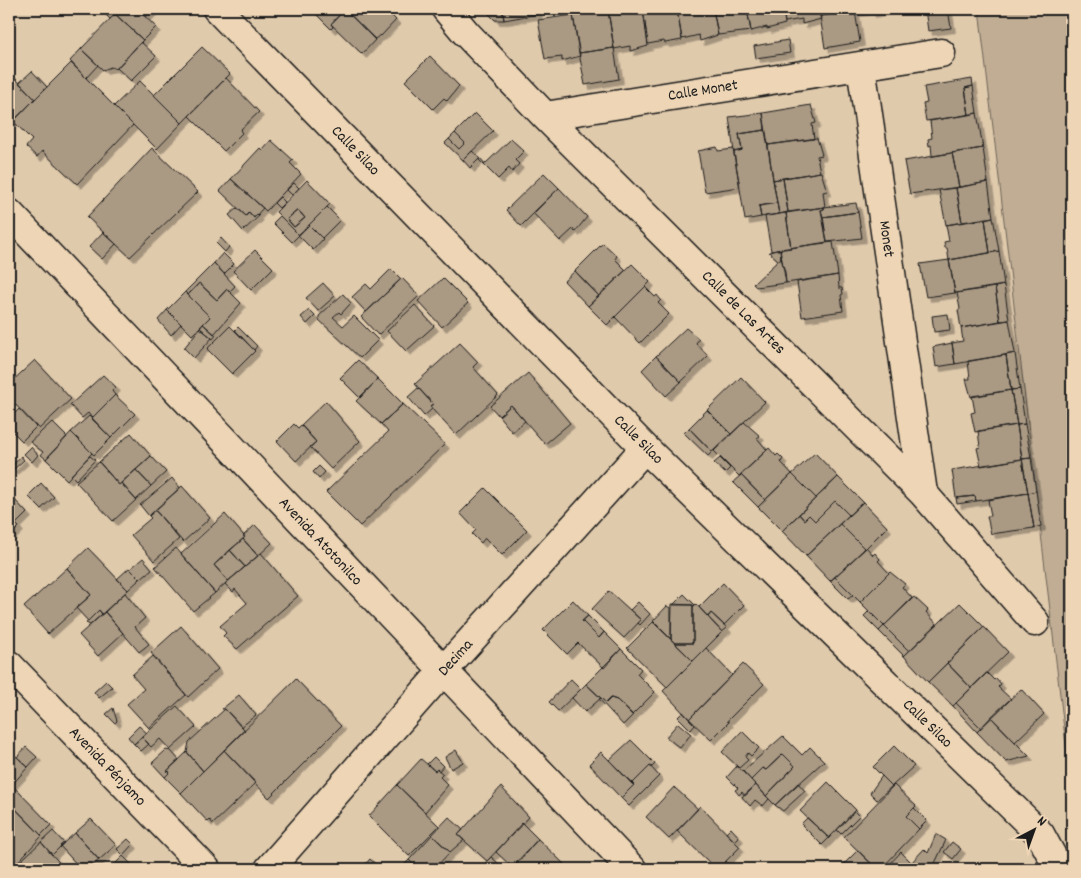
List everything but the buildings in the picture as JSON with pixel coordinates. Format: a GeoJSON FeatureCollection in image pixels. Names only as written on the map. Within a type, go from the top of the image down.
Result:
{"type":"FeatureCollection","features":[{"type":"Feature","properties":{"kind":"street","name":"Calle Silao"},"geometry":{"type":"LineString","coordinates":[[217,9],[645,448],[1040,834],[1059,869]]}},
{"type":"Feature","properties":{"kind":"street","name":"Calle de Las Artes"},"geometry":{"type":"LineString","coordinates":[[446,9],[466,33],[545,116],[924,493],[1035,622]]}},
{"type":"Feature","properties":{"kind":"street"},"geometry":{"type":"LineString","coordinates":[[861,66],[941,53]]}},
{"type":"Feature","properties":{"kind":"street","name":"Calle Monet"},"geometry":{"type":"LineString","coordinates":[[545,116],[861,66]]}},
{"type":"Feature","properties":{"kind":"street","name":"Monet"},"geometry":{"type":"LineString","coordinates":[[861,66],[924,493]]}},
{"type":"Feature","properties":{"kind":"street","name":"Avenida Atotonilco"},"geometry":{"type":"LineString","coordinates":[[9,214],[632,869]]}},
{"type":"Feature","properties":{"kind":"street","name":"Decima"},"geometry":{"type":"LineString","coordinates":[[269,869],[443,671],[645,448]]}},
{"type":"Feature","properties":{"kind":"street","name":"Avenida Pénjamo"},"geometry":{"type":"LineString","coordinates":[[9,665],[206,869]]}},
{"type":"Feature","properties":{"kind":"shaded area"},"geometry":{"type":"Polygon","coordinates":[[[979,9],[1072,9],[1072,778],[1069,771],[979,9]]]}}]}
